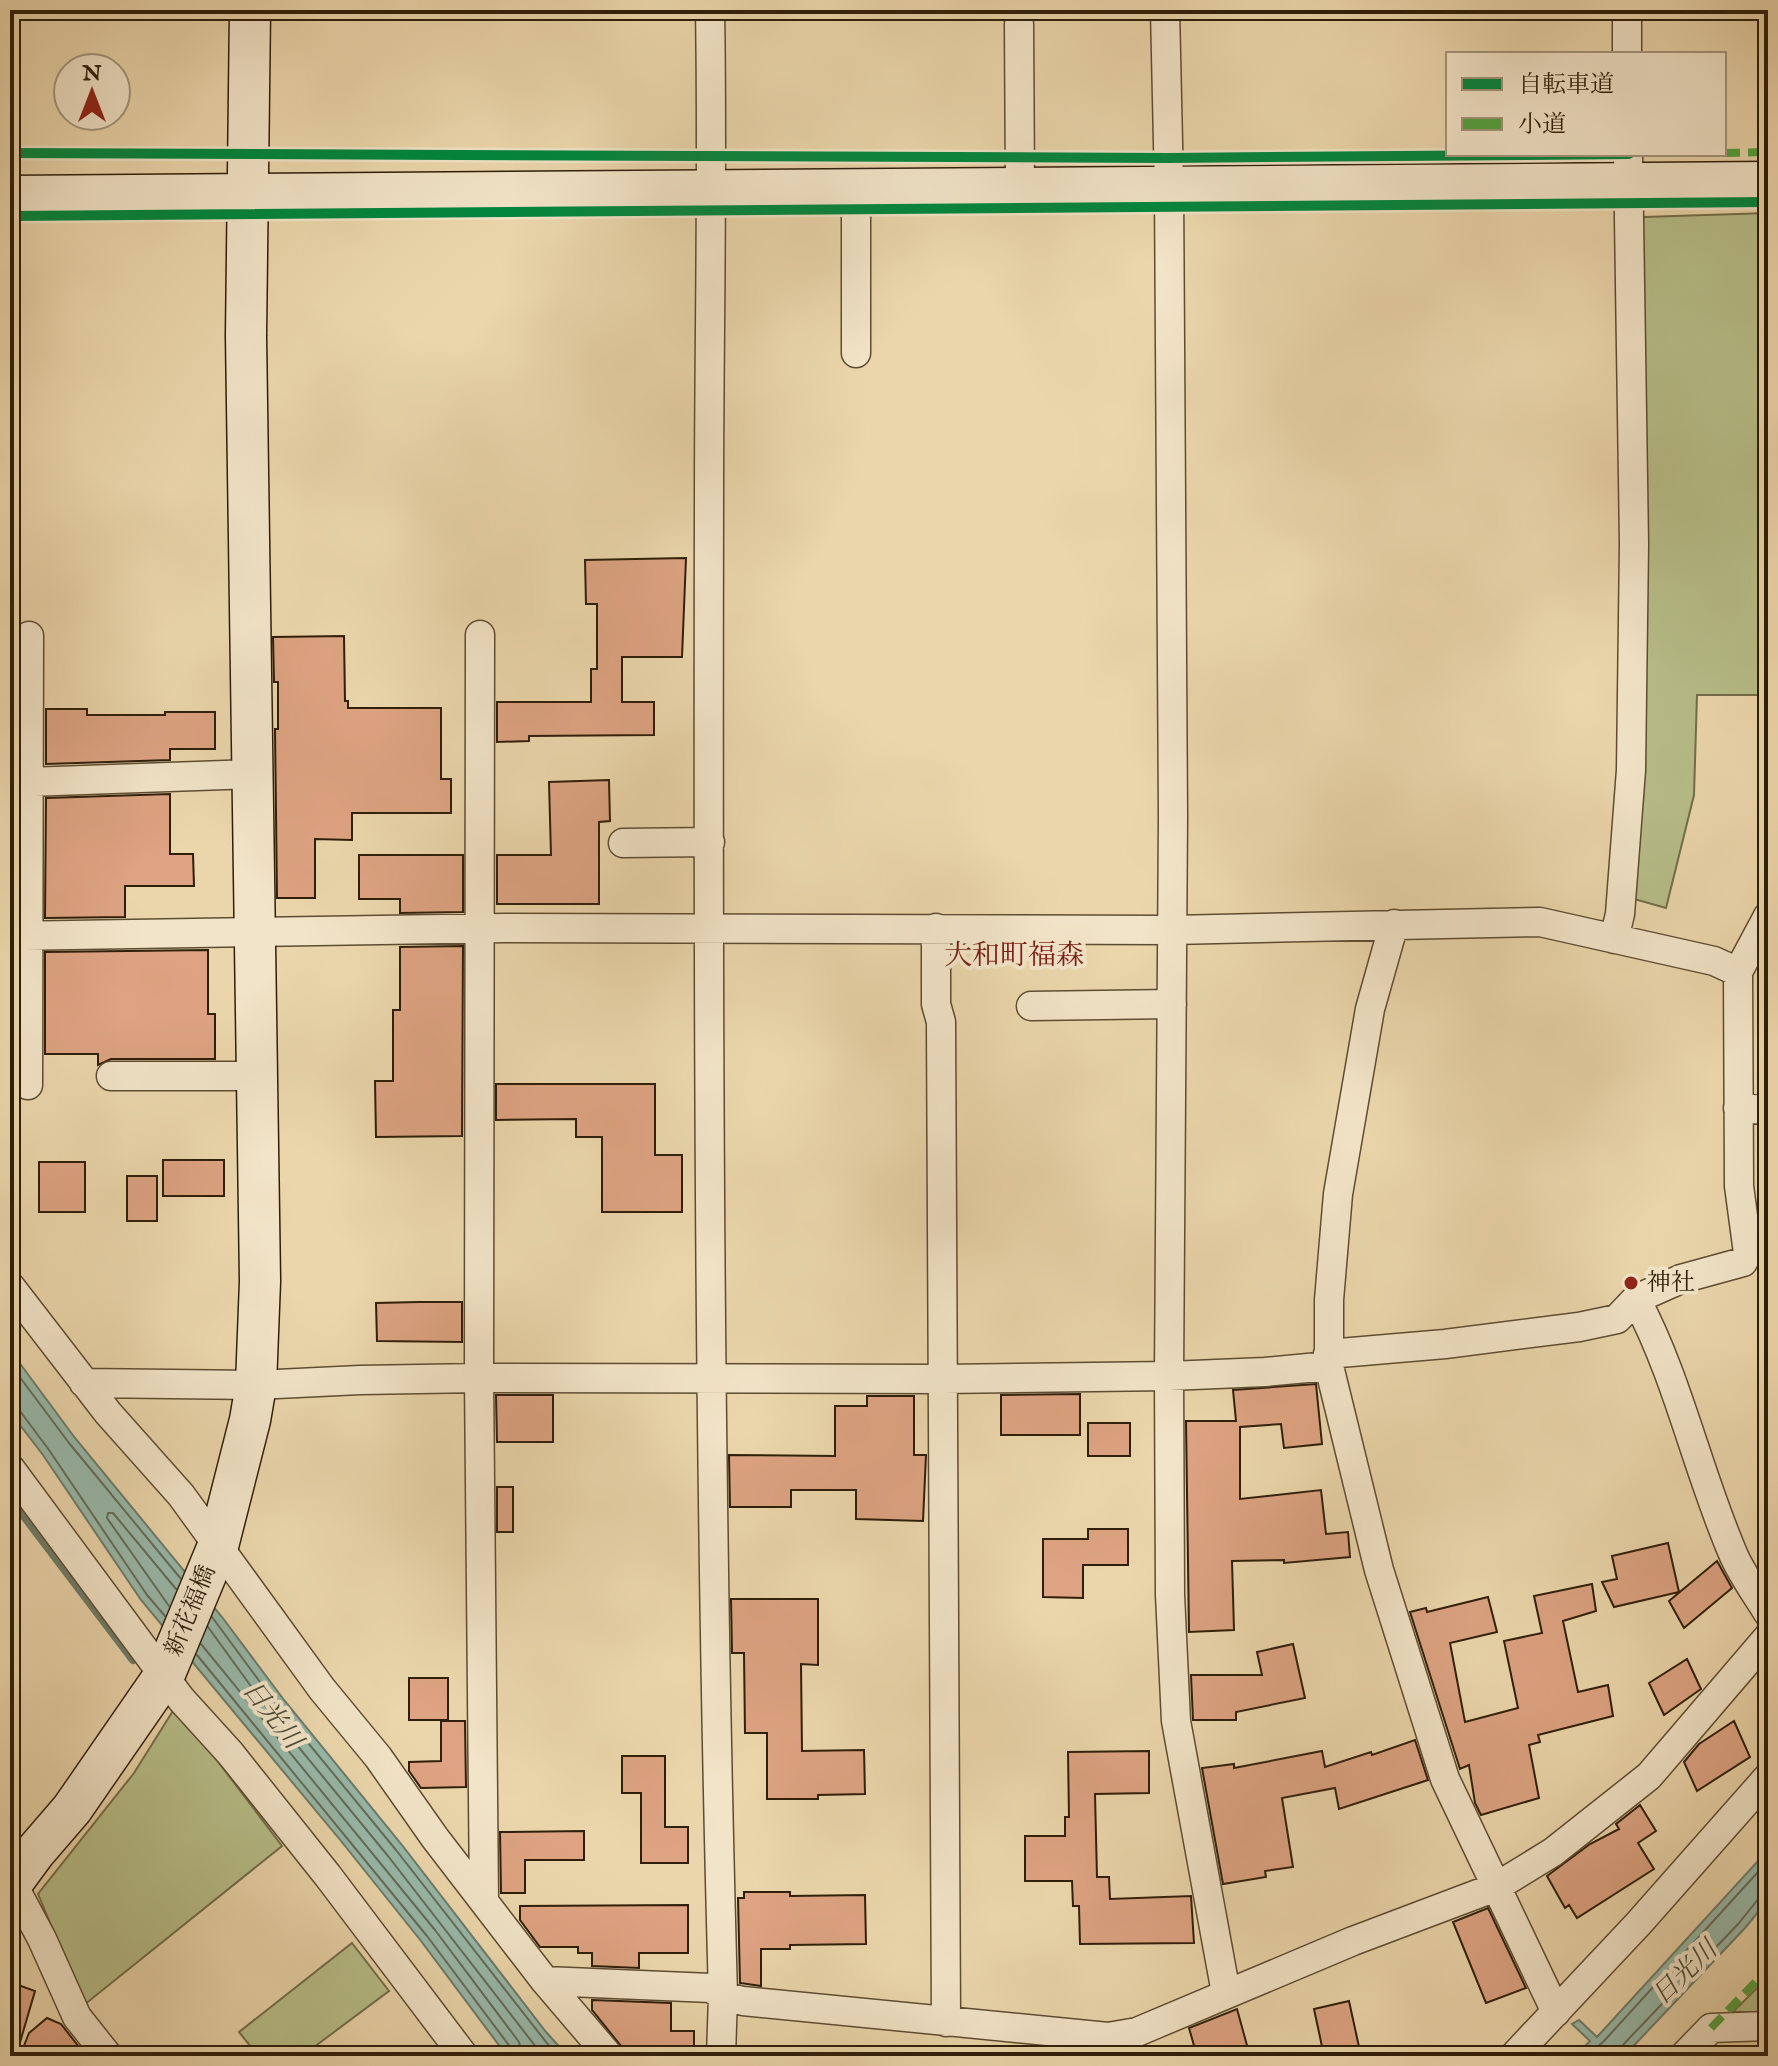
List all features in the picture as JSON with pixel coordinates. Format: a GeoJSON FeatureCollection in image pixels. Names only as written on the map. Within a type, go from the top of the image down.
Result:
{"type":"FeatureCollection","features":[{"type":"Feature","properties":{"kind":"street","name":"新花福橋"},"geometry":{"type":"LineString","coordinates":[[11,1883],[80,1797],[164,1676],[218,1546],[256,1385],[260,1281],[246,336],[250,10]]}},
{"type":"Feature","properties":{"kind":"street"},"geometry":{"type":"LineString","coordinates":[[710,10],[713,190],[709,494],[711,1380],[723,1996],[721,2056]]}},
{"type":"Feature","properties":{"kind":"street"},"geometry":{"type":"LineString","coordinates":[[1165,10],[1169,187],[1172,930],[1170,1595],[1176,1721],[1226,1993]]}},
{"type":"Feature","properties":{"kind":"street"},"geometry":{"type":"LineString","coordinates":[[1627,10],[1627,52]]}},
{"type":"Feature","properties":{"kind":"street"},"geometry":{"type":"LineString","coordinates":[[1019,24],[1020,188]]}},
{"type":"Feature","properties":{"kind":"street"},"geometry":{"type":"LineString","coordinates":[[10,196],[1169,187],[1628,168],[1768,182]]}},
{"type":"Feature","properties":{"kind":"street"},"geometry":{"type":"LineString","coordinates":[[1614,939],[1620,914],[1631,770],[1634,544],[1628,168]]}},
{"type":"Feature","properties":{"kind":"street"},"geometry":{"type":"LineString","coordinates":[[856,189],[856,353]]}},
{"type":"Feature","properties":{"kind":"street"},"geometry":{"type":"LineString","coordinates":[[480,635],[479,1378],[484,1901]]}},
{"type":"Feature","properties":{"kind":"street"},"geometry":{"type":"LineString","coordinates":[[28,1085],[19,936],[28,782],[29,636]]}},
{"type":"Feature","properties":{"kind":"street"},"geometry":{"type":"LineString","coordinates":[[28,782],[253,774]]}},
{"type":"Feature","properties":{"kind":"street"},"geometry":{"type":"LineString","coordinates":[[623,843],[710,842]]}},
{"type":"Feature","properties":{"kind":"street"},"geometry":{"type":"LineString","coordinates":[[84,1383],[256,1385],[479,1378],[943,1379],[1265,1372],[1328,1360],[1579,1327],[1617,1319],[1636,1299],[1681,1279],[1743,1262],[1748,1253],[1739,1186],[1738,972],[1768,916]]}},
{"type":"Feature","properties":{"kind":"street"},"geometry":{"type":"LineString","coordinates":[[19,936],[481,929],[1172,930],[1540,922],[1714,961],[1738,972]]}},
{"type":"Feature","properties":{"kind":"street"},"geometry":{"type":"LineString","coordinates":[[1394,924],[1370,1009],[1338,1194],[1329,1300],[1328,1360],[1379,1570],[1445,1779],[1556,2012]]}},
{"type":"Feature","properties":{"kind":"street"},"geometry":{"type":"LineString","coordinates":[[936,928],[936,1004],[941,1022],[946,2022]]}},
{"type":"Feature","properties":{"kind":"street"},"geometry":{"type":"LineString","coordinates":[[1031,1006],[1172,1004]]}},
{"type":"Feature","properties":{"kind":"street"},"geometry":{"type":"LineString","coordinates":[[111,1076],[257,1076]]}},
{"type":"Feature","properties":{"kind":"street"},"geometry":{"type":"LineString","coordinates":[[1738,1108],[1768,1110]]}},
{"type":"Feature","properties":{"kind":"street"},"geometry":{"type":"LineString","coordinates":[[10,1286],[84,1383],[181,1495],[322,1689],[378,1757],[545,1981],[609,2056]]}},
{"type":"Feature","properties":{"kind":"street"},"geometry":{"type":"LineString","coordinates":[[1636,1299],[1657,1340],[1706,1485],[1735,1558],[1768,1613]]}},
{"type":"Feature","properties":{"kind":"street"},"geometry":{"type":"LineString","coordinates":[[10,1468],[164,1676],[328,1876],[464,2056]]}},
{"type":"Feature","properties":{"kind":"street"},"geometry":{"type":"LineString","coordinates":[[545,1981],[711,1988],[723,1996],[756,2003],[1108,2037],[1137,2032],[1226,1993],[1496,1887],[1553,1852],[1649,1776],[1768,1637]]}},
{"type":"Feature","properties":{"kind":"street"},"geometry":{"type":"LineString","coordinates":[[1514,2056],[1639,1923],[1768,1777]]}},
{"type":"Feature","properties":{"kind":"street"},"geometry":{"type":"LineString","coordinates":[[11,1883],[42,1939],[77,2017],[108,2056]]}},
{"type":"Feature","properties":{"kind":"street"},"geometry":{"type":"LineString","coordinates":[[1684,2056],[1711,2028],[1768,2026]]}},
{"type":"Feature","properties":{"kind":"green space"},"geometry":{"type":"Polygon","coordinates":[[[1768,213],[1768,695],[1697,695],[1694,795],[1666,908],[1620,895],[1631,233],[1644,217],[1768,213]]]}},
{"type":"Feature","properties":{"kind":"green space"},"geometry":{"type":"Polygon","coordinates":[[[176,1706],[282,1846],[84,2005],[38,1894],[134,1773],[176,1706]]]}},
{"type":"Feature","properties":{"kind":"green space"},"geometry":{"type":"Polygon","coordinates":[[[352,1943],[389,1991],[302,2056],[258,2056],[239,2032],[352,1943]]]}},
{"type":"Feature","properties":{"kind":"green space"},"geometry":{"type":"Polygon","coordinates":[[[1768,1977],[1768,2012],[1733,2012],[1768,1977]]]}},
{"type":"Feature","properties":{"kind":"water","name":"日光川"},"geometry":{"type":"Polygon","coordinates":[[[10,1350],[75,1438],[222,1617],[284,1700],[568,2056],[507,2056],[341,1841],[141,1600],[43,1455],[10,1412],[10,1350]]]}},
{"type":"Feature","properties":{"kind":"water","name":"日光川"},"geometry":{"type":"Polygon","coordinates":[[[1768,1850],[1768,1900],[1745,1928],[1624,2056],[1575,2056],[1590,2041],[1572,2024],[1579,2020],[1597,2037],[1768,1850]]]}},
{"type":"Feature","properties":{"kind":"building"},"geometry":{"type":"Polygon","coordinates":[[[686,558],[682,657],[622,657],[622,702],[654,702],[654,735],[529,736],[529,741],[497,742],[497,702],[591,702],[591,669],[597,669],[597,604],[586,604],[585,560],[686,558]]]}},
{"type":"Feature","properties":{"kind":"building"},"geometry":{"type":"Polygon","coordinates":[[[344,636],[345,701],[348,701],[348,708],[441,708],[441,779],[451,779],[451,813],[352,813],[352,840],[315,839],[315,898],[277,898],[275,729],[278,729],[278,682],[274,682],[273,637],[344,636]]]}},
{"type":"Feature","properties":{"kind":"building"},"geometry":{"type":"Polygon","coordinates":[[[46,709],[87,709],[87,715],[215,712],[215,749],[170,749],[170,760],[46,764],[46,709]]]}},
{"type":"Feature","properties":{"kind":"building"},"geometry":{"type":"Polygon","coordinates":[[[609,780],[610,821],[599,822],[599,904],[497,904],[497,855],[551,855],[549,782],[609,780]]]}},
{"type":"Feature","properties":{"kind":"building"},"geometry":{"type":"Polygon","coordinates":[[[170,794],[170,854],[193,854],[194,886],[125,886],[125,917],[45,918],[46,798],[170,794]]]}},
{"type":"Feature","properties":{"kind":"building"},"geometry":{"type":"Polygon","coordinates":[[[359,855],[463,855],[463,912],[400,913],[400,899],[359,899],[359,855]]]}},
{"type":"Feature","properties":{"kind":"building"},"geometry":{"type":"Polygon","coordinates":[[[463,946],[462,1136],[376,1137],[375,1081],[393,1081],[393,1010],[400,1010],[400,947],[463,946]]]}},
{"type":"Feature","properties":{"kind":"building"},"geometry":{"type":"Polygon","coordinates":[[[208,950],[208,1014],[215,1014],[215,1059],[111,1059],[98,1065],[98,1054],[45,1054],[45,952],[208,950]]]}},
{"type":"Feature","properties":{"kind":"building"},"geometry":{"type":"Polygon","coordinates":[[[496,1084],[655,1084],[655,1155],[682,1155],[682,1212],[602,1212],[602,1137],[576,1137],[576,1119],[496,1120],[496,1084]]]}},
{"type":"Feature","properties":{"kind":"building"},"geometry":{"type":"Polygon","coordinates":[[[163,1160],[224,1160],[224,1196],[163,1196],[163,1160]]]}},
{"type":"Feature","properties":{"kind":"building"},"geometry":{"type":"Polygon","coordinates":[[[39,1162],[85,1162],[85,1212],[39,1212],[39,1162]]]}},
{"type":"Feature","properties":{"kind":"building"},"geometry":{"type":"Polygon","coordinates":[[[127,1176],[157,1176],[157,1221],[127,1221],[127,1176]]]}},
{"type":"Feature","properties":{"kind":"building"},"geometry":{"type":"Polygon","coordinates":[[[462,1302],[462,1342],[377,1341],[376,1303],[462,1302]]]}},
{"type":"Feature","properties":{"kind":"building"},"geometry":{"type":"Polygon","coordinates":[[[1316,1384],[1322,1444],[1284,1448],[1281,1424],[1240,1427],[1240,1499],[1321,1490],[1326,1534],[1348,1532],[1350,1557],[1284,1563],[1284,1560],[1232,1561],[1234,1630],[1189,1632],[1186,1421],[1236,1421],[1233,1390],[1316,1384]]]}},
{"type":"Feature","properties":{"kind":"building"},"geometry":{"type":"Polygon","coordinates":[[[1080,1394],[1080,1435],[1001,1435],[1001,1395],[1080,1394]]]}},
{"type":"Feature","properties":{"kind":"building"},"geometry":{"type":"Polygon","coordinates":[[[496,1395],[553,1395],[553,1442],[497,1442],[496,1395]]]}},
{"type":"Feature","properties":{"kind":"building"},"geometry":{"type":"Polygon","coordinates":[[[867,1396],[914,1396],[914,1455],[926,1455],[923,1521],[856,1519],[856,1490],[791,1490],[791,1507],[730,1507],[729,1455],[835,1456],[835,1406],[867,1406],[867,1396]]]}},
{"type":"Feature","properties":{"kind":"building"},"geometry":{"type":"Polygon","coordinates":[[[1088,1423],[1130,1423],[1130,1456],[1088,1456],[1088,1423]]]}},
{"type":"Feature","properties":{"kind":"building"},"geometry":{"type":"Polygon","coordinates":[[[497,1487],[513,1487],[513,1532],[497,1532],[497,1487]]]}},
{"type":"Feature","properties":{"kind":"building"},"geometry":{"type":"Polygon","coordinates":[[[1088,1529],[1128,1529],[1128,1565],[1083,1565],[1083,1598],[1043,1597],[1043,1539],[1088,1539],[1088,1529]]]}},
{"type":"Feature","properties":{"kind":"building"},"geometry":{"type":"Polygon","coordinates":[[[1668,1543],[1679,1592],[1614,1607],[1602,1582],[1617,1579],[1612,1556],[1668,1543]]]}},
{"type":"Feature","properties":{"kind":"building"},"geometry":{"type":"Polygon","coordinates":[[[1717,1561],[1732,1588],[1684,1628],[1669,1601],[1717,1561]]]}},
{"type":"Feature","properties":{"kind":"building"},"geometry":{"type":"Polygon","coordinates":[[[1592,1584],[1596,1611],[1563,1621],[1578,1692],[1608,1685],[1613,1716],[1538,1735],[1540,1742],[1529,1745],[1539,1798],[1481,1815],[1475,1803],[1469,1765],[1460,1769],[1410,1612],[1426,1608],[1427,1612],[1488,1597],[1497,1632],[1450,1643],[1465,1722],[1518,1708],[1504,1641],[1542,1633],[1534,1596],[1592,1584]]]}},
{"type":"Feature","properties":{"kind":"building"},"geometry":{"type":"Polygon","coordinates":[[[731,1599],[818,1599],[818,1665],[801,1664],[802,1751],[864,1750],[865,1794],[818,1795],[818,1799],[767,1799],[767,1733],[745,1733],[744,1653],[732,1653],[731,1599]]]}},
{"type":"Feature","properties":{"kind":"building"},"geometry":{"type":"Polygon","coordinates":[[[1293,1644],[1305,1698],[1236,1712],[1236,1720],[1193,1720],[1191,1675],[1262,1675],[1257,1652],[1293,1644]]]}},
{"type":"Feature","properties":{"kind":"building"},"geometry":{"type":"Polygon","coordinates":[[[1687,1659],[1701,1689],[1664,1715],[1649,1683],[1687,1659]]]}},
{"type":"Feature","properties":{"kind":"building"},"geometry":{"type":"Polygon","coordinates":[[[409,1678],[448,1678],[448,1720],[409,1720],[409,1678]]]}},
{"type":"Feature","properties":{"kind":"building"},"geometry":{"type":"Polygon","coordinates":[[[441,1721],[465,1721],[466,1787],[421,1788],[409,1771],[409,1762],[441,1761],[441,1721]]]}},
{"type":"Feature","properties":{"kind":"building"},"geometry":{"type":"Polygon","coordinates":[[[1734,1721],[1750,1757],[1697,1791],[1684,1762],[1699,1744],[1734,1721]]]}},
{"type":"Feature","properties":{"kind":"building"},"geometry":{"type":"Polygon","coordinates":[[[1415,1740],[1428,1780],[1339,1809],[1335,1788],[1282,1798],[1293,1867],[1265,1871],[1266,1877],[1223,1884],[1202,1768],[1234,1764],[1234,1768],[1322,1751],[1325,1767],[1415,1740]]]}},
{"type":"Feature","properties":{"kind":"building"},"geometry":{"type":"Polygon","coordinates":[[[1149,1751],[1149,1793],[1095,1794],[1097,1877],[1109,1877],[1110,1899],[1191,1896],[1194,1943],[1080,1944],[1079,1906],[1073,1906],[1072,1881],[1025,1881],[1025,1836],[1065,1836],[1065,1817],[1069,1817],[1068,1752],[1149,1751]]]}},
{"type":"Feature","properties":{"kind":"building"},"geometry":{"type":"Polygon","coordinates":[[[622,1756],[665,1756],[665,1827],[688,1827],[688,1863],[641,1863],[641,1793],[622,1793],[622,1756]]]}},
{"type":"Feature","properties":{"kind":"building"},"geometry":{"type":"Polygon","coordinates":[[[1640,1805],[1656,1831],[1638,1843],[1654,1869],[1577,1918],[1569,1905],[1565,1908],[1547,1876],[1590,1844],[1619,1829],[1616,1824],[1640,1805]]]}},
{"type":"Feature","properties":{"kind":"building"},"geometry":{"type":"Polygon","coordinates":[[[584,1831],[584,1860],[525,1860],[525,1893],[501,1893],[500,1832],[584,1831]]]}},
{"type":"Feature","properties":{"kind":"building"},"geometry":{"type":"Polygon","coordinates":[[[744,1892],[790,1892],[790,1896],[865,1895],[866,1944],[790,1945],[790,1949],[761,1949],[761,1986],[740,1983],[738,1898],[744,1898],[744,1892]]]}},
{"type":"Feature","properties":{"kind":"building"},"geometry":{"type":"Polygon","coordinates":[[[688,1905],[688,1953],[639,1953],[639,1968],[592,1966],[592,1953],[578,1953],[578,1947],[540,1947],[520,1920],[520,1906],[688,1905]]]}},
{"type":"Feature","properties":{"kind":"building"},"geometry":{"type":"Polygon","coordinates":[[[1488,1908],[1526,1988],[1486,2003],[1453,1922],[1488,1908]]]}},
{"type":"Feature","properties":{"kind":"building"},"geometry":{"type":"Polygon","coordinates":[[[10,1982],[35,1991],[16,2056],[10,2055],[10,1982]]]}},
{"type":"Feature","properties":{"kind":"building"},"geometry":{"type":"Polygon","coordinates":[[[592,2000],[671,2003],[671,2031],[694,2031],[694,2056],[639,2056],[639,2051],[625,2051],[592,2010],[592,2000]]]}},
{"type":"Feature","properties":{"kind":"building"},"geometry":{"type":"Polygon","coordinates":[[[1349,2001],[1361,2056],[1324,2056],[1314,2009],[1349,2001]]]}},
{"type":"Feature","properties":{"kind":"building"},"geometry":{"type":"Polygon","coordinates":[[[1237,2009],[1248,2049],[1222,2056],[1197,2056],[1189,2028],[1237,2009]]]}},
{"type":"Feature","properties":{"kind":"building"},"geometry":{"type":"Polygon","coordinates":[[[47,2018],[61,2024],[86,2056],[20,2056],[29,2033],[47,2018]]]}},
{"type":"Feature","properties":{"kind":"waterway"},"geometry":{"type":"LineString","coordinates":[[10,1498],[133,1660]]}},
{"type":"Feature","properties":{"kind":"marked path"},"geometry":{"type":"LineString","coordinates":[[1726,153],[1768,152]]}},
{"type":"Feature","properties":{"kind":"marked path"},"geometry":{"type":"LineString","coordinates":[[1711,2028],[1768,1969]]}},
{"type":"Feature","properties":{"kind":"cycle path"},"geometry":{"type":"LineString","coordinates":[[10,153],[1168,158],[1446,156]]}},
{"type":"Feature","properties":{"kind":"cycle path"},"geometry":{"type":"LineString","coordinates":[[10,216],[1768,202]]}},
{"type":"Feature","properties":{"kind":"place","name":"神社"},"geometry":{"type":"Point","coordinates":[1631,1283]}},
{"type":"Feature","properties":{"kind":"district","name":"大和町福森"},"geometry":{"type":"Point","coordinates":[1014,956]}}]}
